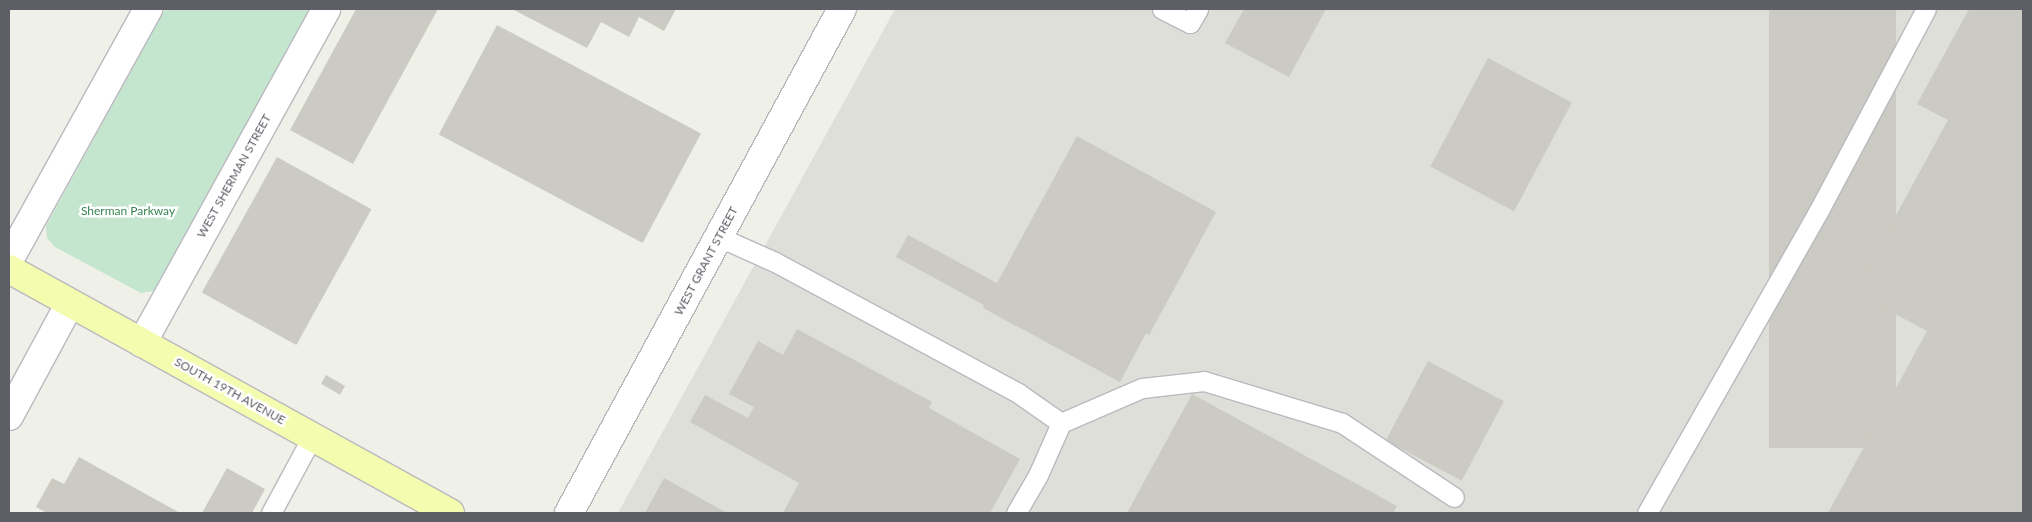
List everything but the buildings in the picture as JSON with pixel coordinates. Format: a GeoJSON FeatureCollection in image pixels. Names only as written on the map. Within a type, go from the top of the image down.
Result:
{"type":"FeatureCollection","features":[{"type":"Feature","properties":{"kind":"main road","name":"SOUTH 19TH AVENUE"},"geometry":{"type":"LineString","coordinates":[[9,269],[450,513]]}},
{"type":"Feature","properties":{"kind":"street"},"geometry":{"type":"LineString","coordinates":[[9,260],[148,9]]}},
{"type":"Feature","properties":{"kind":"street","name":"WEST SHERMAN STREET"},"geometry":{"type":"LineString","coordinates":[[142,343],[326,9]]}},
{"type":"Feature","properties":{"kind":"street","name":"WEST GRANT STREET"},"geometry":{"type":"LineString","coordinates":[[569,513],[842,9]]}},
{"type":"Feature","properties":{"kind":"street"},"geometry":{"type":"LineString","coordinates":[[9,416],[70,304]]}},
{"type":"Feature","properties":{"kind":"lane"},"geometry":{"type":"LineString","coordinates":[[1162,9],[1190,23],[1198,9]]}},
{"type":"Feature","properties":{"kind":"lane"},"geometry":{"type":"LineString","coordinates":[[1647,513],[1818,212],[1926,9]]}},
{"type":"Feature","properties":{"kind":"lane"},"geometry":{"type":"LineString","coordinates":[[718,237],[775,262],[1018,393],[1060,423]]}},
{"type":"Feature","properties":{"kind":"lane"},"geometry":{"type":"LineString","coordinates":[[1016,513],[1038,475],[1060,423],[1142,388],[1204,381],[1342,423],[1454,497]]}},
{"type":"Feature","properties":{"kind":"lane"},"geometry":{"type":"LineString","coordinates":[[271,513],[312,437]]}},
{"type":"Feature","properties":{"kind":"shaded area"},"geometry":{"type":"Polygon","coordinates":[[[895,9],[2023,9],[2023,513],[618,513],[895,9]]]}},
{"type":"Feature","properties":{"kind":"green space","name":"Sherman Parkway"},"geometry":{"type":"Polygon","coordinates":[[[165,9],[314,9],[163,283],[153,291],[141,293],[55,247],[47,238],[46,226],[165,9]]]}}]}
